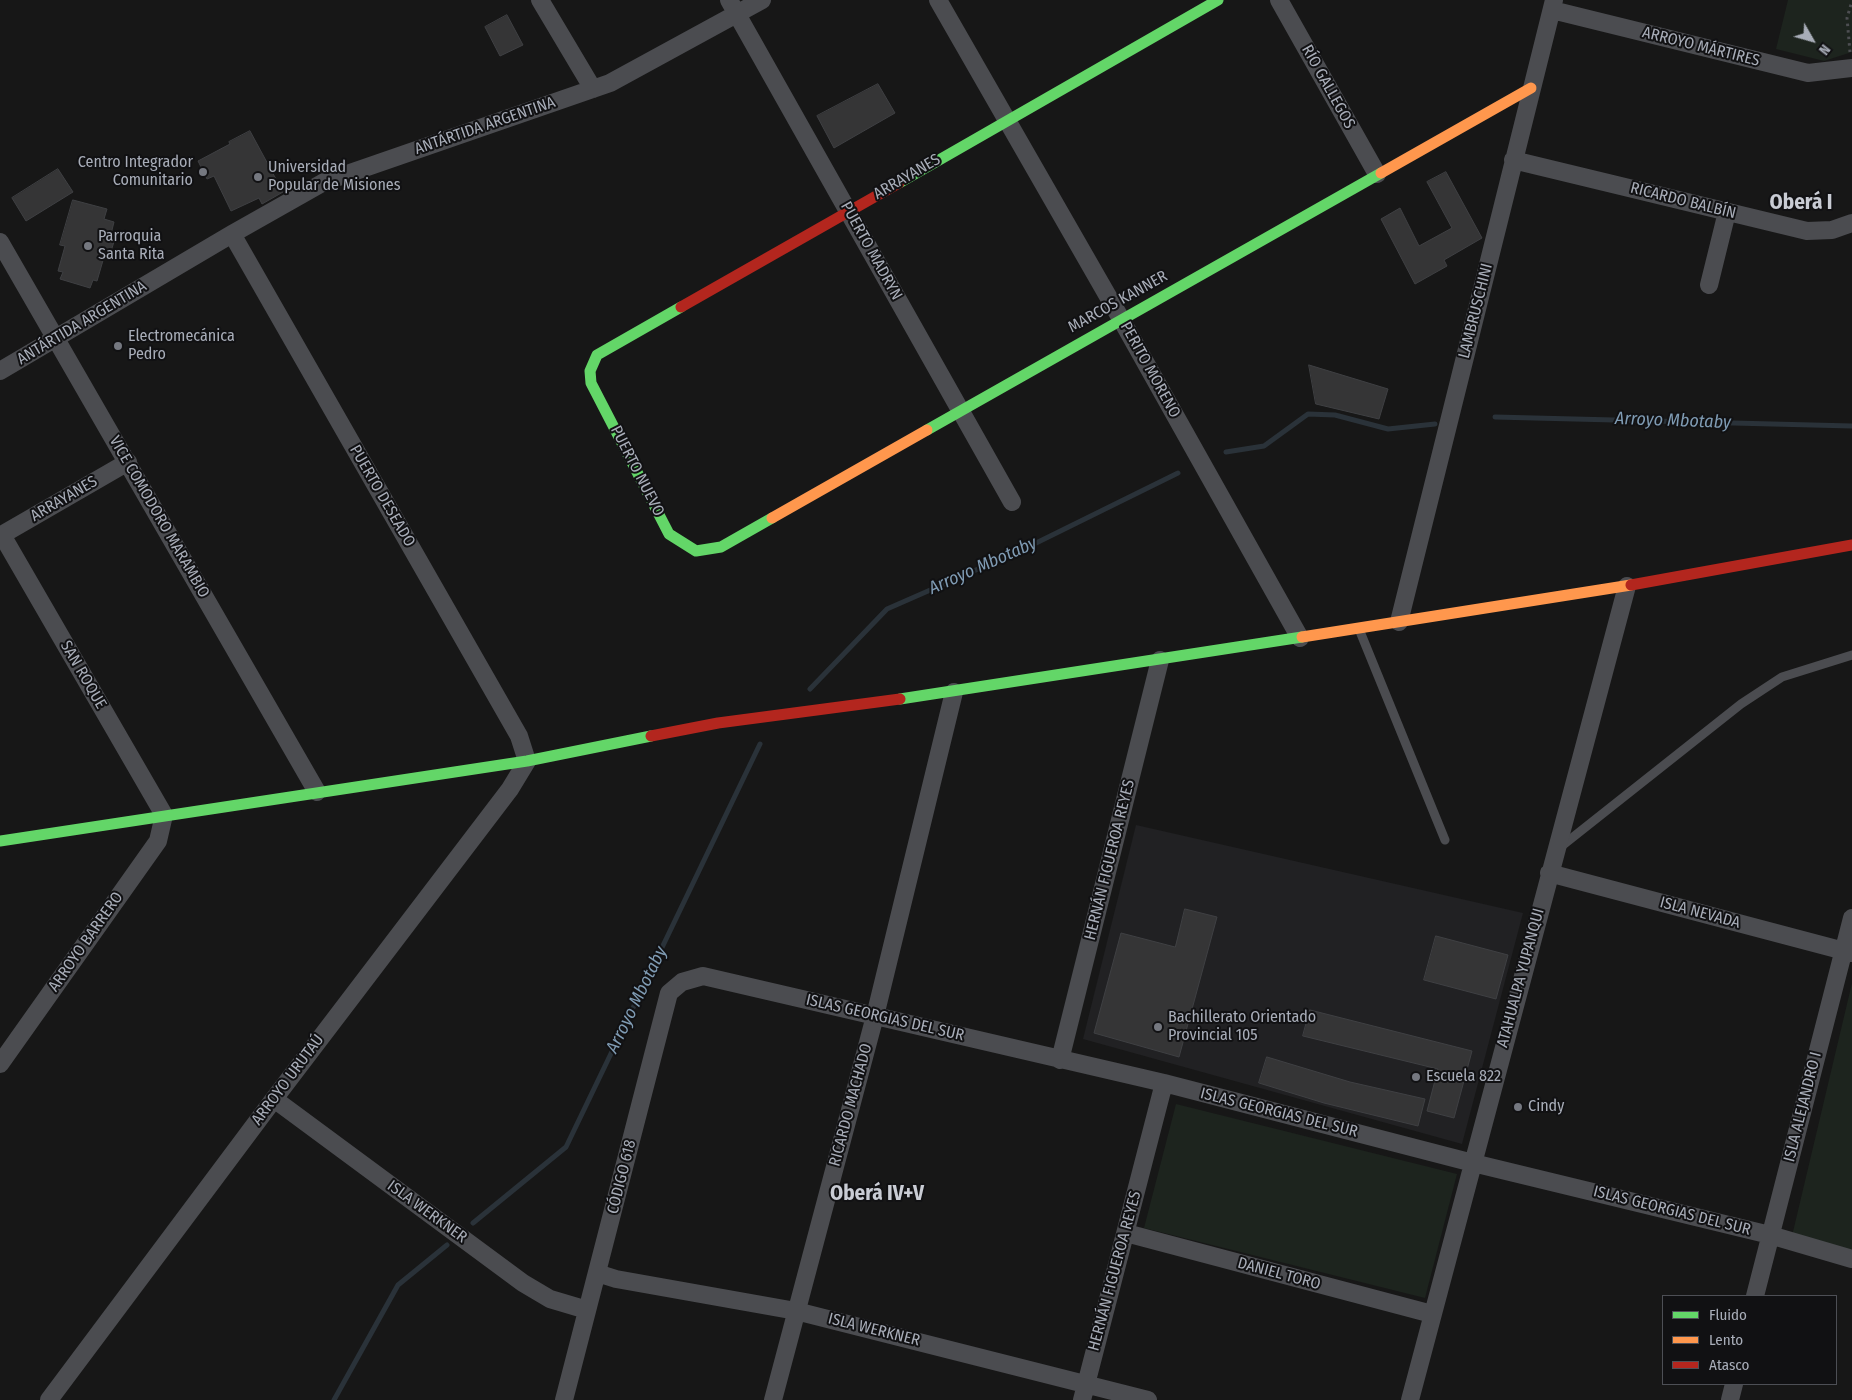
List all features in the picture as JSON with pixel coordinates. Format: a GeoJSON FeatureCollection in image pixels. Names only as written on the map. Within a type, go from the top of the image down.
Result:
{"type":"FeatureCollection","features":[{"type":"Feature","properties":{"kind":"street"},"geometry":{"type":"LineString","coordinates":[[540,0],[593,89]]}},
{"type":"Feature","properties":{"kind":"street","name":"ANTÁRTIDA ARGENTINA"},"geometry":{"type":"LineString","coordinates":[[0,371],[324,182],[610,83],[732,7],[762,0]]}},
{"type":"Feature","properties":{"kind":"street","name":"PERITO MORENO"},"geometry":{"type":"LineString","coordinates":[[938,0],[1121,319],[1300,638]]}},
{"type":"Feature","properties":{"kind":"street","name":"ARRAYANES"},"geometry":{"type":"LineString","coordinates":[[597,355],[1218,0]]}},
{"type":"Feature","properties":{"kind":"street","name":"RÍO GALLEGOS"},"geometry":{"type":"LineString","coordinates":[[1279,0],[1378,174]]}},
{"type":"Feature","properties":{"kind":"street","name":"ARROYO MÁRTIRES"},"geometry":{"type":"LineString","coordinates":[[1553,5],[1808,73],[1851,68]]}},
{"type":"Feature","properties":{"kind":"street","name":"LAMBRUSCHINI"},"geometry":{"type":"LineString","coordinates":[[1399,622],[1553,5]]}},
{"type":"Feature","properties":{"kind":"street","name":"PUERTO MADRYN"},"geometry":{"type":"LineString","coordinates":[[732,7],[1012,502]]}},
{"type":"Feature","properties":{"kind":"street","name":"MARCOS KANNER"},"geometry":{"type":"LineString","coordinates":[[722,546],[1531,88]]}},
{"type":"Feature","properties":{"kind":"street","name":"RICARDO BALBÍN"},"geometry":{"type":"LineString","coordinates":[[1514,160],[1807,231],[1832,230],[1852,223]]}},
{"type":"Feature","properties":{"kind":"street"},"geometry":{"type":"LineString","coordinates":[[1709,285],[1727,212]]}},
{"type":"Feature","properties":{"kind":"street","name":"PUERTO DESEADO"},"geometry":{"type":"LineString","coordinates":[[232,234],[519,736],[527,761]]}},
{"type":"Feature","properties":{"kind":"street","name":"VICE COMODORO MARAMBIO"},"geometry":{"type":"LineString","coordinates":[[0,242],[317,792]]}},
{"type":"Feature","properties":{"kind":"street","name":"PUERTO NUEVO"},"geometry":{"type":"LineString","coordinates":[[597,355],[590,371],[591,383],[669,534],[696,551],[722,546]]}},
{"type":"Feature","properties":{"kind":"street","name":"ARRAYANES"},"geometry":{"type":"LineString","coordinates":[[1,535],[128,462]]}},
{"type":"Feature","properties":{"kind":"street","name":"SAN ROQUE"},"geometry":{"type":"LineString","coordinates":[[1,535],[164,815]]}},
{"type":"Feature","properties":{"kind":"street"},"geometry":{"type":"LineString","coordinates":[[0,841],[527,761],[718,724],[954,692],[1627,586],[1852,544]]}},
{"type":"Feature","properties":{"kind":"street","name":"ATAHUALPA YUPANQUI"},"geometry":{"type":"LineString","coordinates":[[1410,1400],[1554,853],[1627,586]]}},
{"type":"Feature","properties":{"kind":"street","name":"HERNÁN FIGUEROA REYES"},"geometry":{"type":"LineString","coordinates":[[1060,1060],[1160,660]]}},
{"type":"Feature","properties":{"kind":"street","name":"RICARDO MACHADO"},"geometry":{"type":"LineString","coordinates":[[773,1400],[875,1016],[954,692]]}},
{"type":"Feature","properties":{"kind":"street","name":"ARROYO URUTAÚ"},"geometry":{"type":"LineString","coordinates":[[49,1400],[274,1099],[510,789],[527,761]]}},
{"type":"Feature","properties":{"kind":"street","name":"ARROYO BARRERO"},"geometry":{"type":"LineString","coordinates":[[1,1063],[158,841],[164,815]]}},
{"type":"Feature","properties":{"kind":"street","name":"ISLA NEVADA"},"geometry":{"type":"LineString","coordinates":[[1549,873],[1848,952]]}},
{"type":"Feature","properties":{"kind":"street","name":"ISLA ALEJANDRO I"},"geometry":{"type":"LineString","coordinates":[[1755,1295],[1770,1234],[1848,952],[1852,918]]}},
{"type":"Feature","properties":{"kind":"street","name":"ISLAS GEORGIAS DEL SUR"},"geometry":{"type":"LineString","coordinates":[[703,976],[1164,1083],[1473,1163],[1770,1234],[1852,1259]]}},
{"type":"Feature","properties":{"kind":"street","name":"CÓDIGO 618"},"geometry":{"type":"LineString","coordinates":[[564,1400],[669,993],[682,982],[703,976]]}},
{"type":"Feature","properties":{"kind":"street","name":"HERNÁN FIGUEROA REYES"},"geometry":{"type":"LineString","coordinates":[[1084,1392],[1164,1083]]}},
{"type":"Feature","properties":{"kind":"street","name":"ISLA WERKNER"},"geometry":{"type":"LineString","coordinates":[[274,1099],[523,1283],[550,1299],[587,1310]]}},
{"type":"Feature","properties":{"kind":"street","name":"DANIEL TORO"},"geometry":{"type":"LineString","coordinates":[[1126,1233],[1432,1314]]}},
{"type":"Feature","properties":{"kind":"street","name":"ISLA WERKNER"},"geometry":{"type":"LineString","coordinates":[[597,1273],[616,1279],[796,1311],[1084,1392],[1148,1400]]}},
{"type":"Feature","properties":{"kind":"street"},"geometry":{"type":"LineString","coordinates":[[1730,1400],[1734,1385]]}},
{"type":"Feature","properties":{"kind":"lane"},"geometry":{"type":"LineString","coordinates":[[1359,628],[1445,840]]}},
{"type":"Feature","properties":{"kind":"lane"},"geometry":{"type":"LineString","coordinates":[[1554,853],[1741,704],[1782,677],[1852,655]]}},
{"type":"Feature","properties":{"kind":"path"},"geometry":{"type":"LineString","coordinates":[[1851,68],[1847,18],[1852,1]]}},
{"type":"Feature","properties":{"kind":"shaded area"},"geometry":{"type":"Polygon","coordinates":[[[1788,0],[1852,0],[1852,52],[1824,61],[1776,49],[1788,0]]]}},
{"type":"Feature","properties":{"kind":"shaded area"},"geometry":{"type":"Polygon","coordinates":[[[1136,825],[1523,913],[1462,1144],[1083,1039],[1136,825]]]}},
{"type":"Feature","properties":{"kind":"shaded area"},"geometry":{"type":"Polygon","coordinates":[[[1852,983],[1852,1250],[1792,1236],[1852,983]]]}},
{"type":"Feature","properties":{"kind":"shaded area"},"geometry":{"type":"Polygon","coordinates":[[[1176,1104],[1457,1174],[1425,1298],[1144,1228],[1176,1104]]]}},
{"type":"Feature","properties":{"kind":"building"},"geometry":{"type":"Polygon","coordinates":[[[507,15],[523,45],[500,56],[485,27],[507,15]]]}},
{"type":"Feature","properties":{"kind":"building"},"geometry":{"type":"Polygon","coordinates":[[[878,84],[895,113],[834,148],[817,116],[878,84]]]}},
{"type":"Feature","properties":{"kind":"building"},"geometry":{"type":"Polygon","coordinates":[[[250,131],[283,192],[262,204],[259,198],[231,211],[214,176],[207,179],[198,161],[250,131]]]}},
{"type":"Feature","properties":{"kind":"building"},"geometry":{"type":"Polygon","coordinates":[[[58,169],[73,192],[26,221],[12,198],[58,169]]]}},
{"type":"Feature","properties":{"kind":"building"},"geometry":{"type":"Polygon","coordinates":[[[1446,172],[1482,238],[1444,260],[1447,266],[1415,284],[1381,219],[1400,208],[1419,246],[1452,228],[1427,182],[1446,172]]]}},
{"type":"Feature","properties":{"kind":"building","name":"Parroquia Santa Rita"},"geometry":{"type":"Polygon","coordinates":[[[73,200],[107,209],[104,219],[114,222],[111,234],[116,235],[109,258],[104,257],[97,281],[93,280],[90,288],[60,279],[63,272],[58,271],[65,246],[60,245],[73,200]]]}},
{"type":"Feature","properties":{"kind":"building"},"geometry":{"type":"Polygon","coordinates":[[[1309,365],[1388,389],[1379,419],[1316,404],[1309,365]]]}},
{"type":"Feature","properties":{"kind":"building"},"geometry":{"type":"Polygon","coordinates":[[[1185,909],[1217,917],[1179,1057],[1094,1033],[1121,933],[1175,947],[1185,909]]]}},
{"type":"Feature","properties":{"kind":"building"},"geometry":{"type":"Polygon","coordinates":[[[1436,936],[1508,955],[1496,999],[1424,980],[1436,936]]]}},
{"type":"Feature","properties":{"kind":"building"},"geometry":{"type":"Polygon","coordinates":[[[1310,1010],[1472,1051],[1454,1118],[1427,1111],[1438,1069],[1303,1036],[1310,1010]]]}},
{"type":"Feature","properties":{"kind":"building"},"geometry":{"type":"Polygon","coordinates":[[[1267,1057],[1350,1082],[1425,1099],[1418,1126],[1324,1103],[1259,1083],[1267,1057]]]}},
{"type":"Feature","properties":{"kind":"waterway","name":"Arroyo Mbotaby"},"geometry":{"type":"LineString","coordinates":[[1226,452],[1264,446],[1308,414],[1335,415],[1388,429],[1435,424]]}},
{"type":"Feature","properties":{"kind":"waterway","name":"Arroyo Mbotaby"},"geometry":{"type":"LineString","coordinates":[[1495,417],[1852,426]]}},
{"type":"Feature","properties":{"kind":"waterway","name":"Arroyo Mbotaby"},"geometry":{"type":"LineString","coordinates":[[810,689],[887,609],[1026,548],[1178,473]]}},
{"type":"Feature","properties":{"kind":"waterway","name":"Arroyo Mbotaby"},"geometry":{"type":"LineString","coordinates":[[473,1223],[566,1147],[760,744]]}},
{"type":"Feature","properties":{"kind":"waterway","name":"Arroyo Mbotaby"},"geometry":{"type":"LineString","coordinates":[[334,1400],[398,1285],[447,1245]]}},
{"type":"Feature","properties":{"kind":"traffic: fast"},"geometry":{"type":"LineString","coordinates":[[899,183],[1218,0]]}},
{"type":"Feature","properties":{"kind":"traffic: fast"},"geometry":{"type":"LineString","coordinates":[[927,430],[1381,173]]}},
{"type":"Feature","properties":{"kind":"traffic: fast"},"geometry":{"type":"LineString","coordinates":[[681,307],[597,355],[590,371],[591,383],[669,534],[696,551],[721,547],[772,518]]}},
{"type":"Feature","properties":{"kind":"traffic: fast"},"geometry":{"type":"LineString","coordinates":[[900,699],[1302,637]]}},
{"type":"Feature","properties":{"kind":"traffic: fast"},"geometry":{"type":"LineString","coordinates":[[0,841],[527,761],[651,736]]}},
{"type":"Feature","properties":{"kind":"traffic: slow"},"geometry":{"type":"LineString","coordinates":[[1381,173],[1531,88]]}},
{"type":"Feature","properties":{"kind":"traffic: slow"},"geometry":{"type":"LineString","coordinates":[[772,518],[927,430]]}},
{"type":"Feature","properties":{"kind":"traffic: slow"},"geometry":{"type":"LineString","coordinates":[[1302,637],[1631,585]]}},
{"type":"Feature","properties":{"kind":"traffic: jam"},"geometry":{"type":"LineString","coordinates":[[681,307],[899,183]]}},
{"type":"Feature","properties":{"kind":"traffic: jam"},"geometry":{"type":"LineString","coordinates":[[1631,585],[1852,545]]}},
{"type":"Feature","properties":{"kind":"traffic: jam"},"geometry":{"type":"LineString","coordinates":[[651,736],[718,723],[900,699]]}},
{"type":"Feature","properties":{"kind":"place","name":"Centro Integrador Comunitario"},"geometry":{"type":"Point","coordinates":[203,172]}},
{"type":"Feature","properties":{"kind":"place","name":"Universidad Popular de Misiones"},"geometry":{"type":"Point","coordinates":[258,177]}},
{"type":"Feature","properties":{"kind":"place","name":"Parroquia Santa Rita"},"geometry":{"type":"Point","coordinates":[88,246]}},
{"type":"Feature","properties":{"kind":"place","name":"Electromecánica Pedro"},"geometry":{"type":"Point","coordinates":[118,346]}},
{"type":"Feature","properties":{"kind":"place","name":"Bachillerato Orientado Provincial 105"},"geometry":{"type":"Point","coordinates":[1158,1027]}},
{"type":"Feature","properties":{"kind":"place","name":"Escuela 822"},"geometry":{"type":"Point","coordinates":[1416,1077]}},
{"type":"Feature","properties":{"kind":"place","name":"Cindy"},"geometry":{"type":"Point","coordinates":[1518,1107]}},
{"type":"Feature","properties":{"kind":"district","name":"Oberá I"},"geometry":{"type":"Point","coordinates":[1801,203]}},
{"type":"Feature","properties":{"kind":"district","name":"Oberá IV+V"},"geometry":{"type":"Point","coordinates":[877,1194]}}]}
